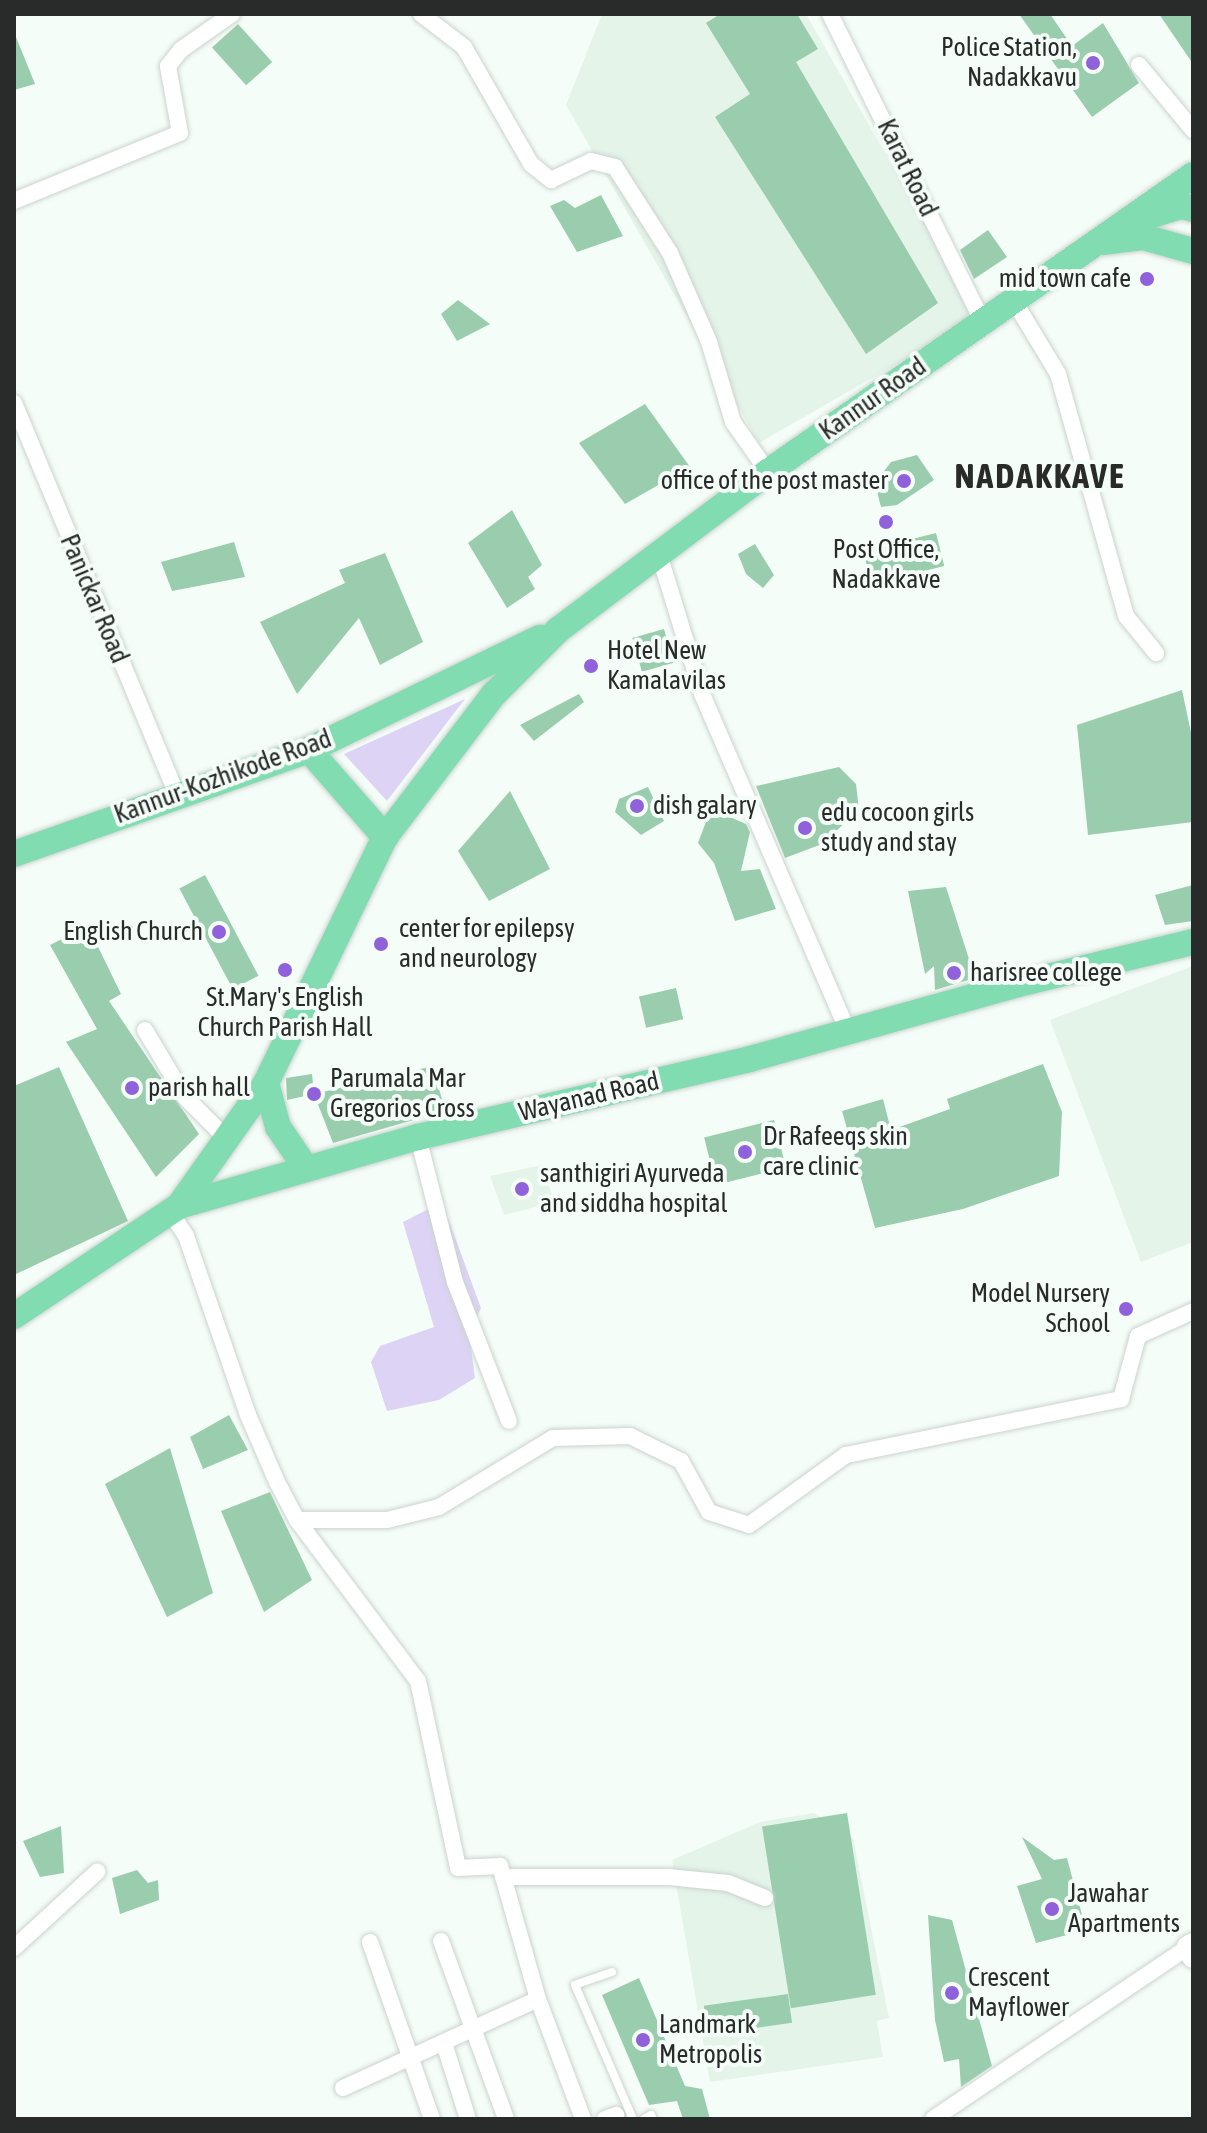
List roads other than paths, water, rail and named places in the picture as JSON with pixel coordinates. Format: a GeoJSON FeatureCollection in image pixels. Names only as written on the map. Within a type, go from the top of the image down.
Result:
{"type":"FeatureCollection","features":[{"type":"Feature","properties":{"kind":"main road","name":"Kannur Road"},"geometry":{"type":"LineString","coordinates":[[558,630],[768,472],[1193,175]]}},
{"type":"Feature","properties":{"kind":"main road"},"geometry":{"type":"LineString","coordinates":[[1126,222],[1182,206],[1193,209]]}},
{"type":"Feature","properties":{"kind":"main road"},"geometry":{"type":"LineString","coordinates":[[1099,242],[1143,237],[1193,251]]}},
{"type":"Feature","properties":{"kind":"main road"},"geometry":{"type":"LineString","coordinates":[[174,1209],[266,1083],[385,837],[494,694],[558,630]]}},
{"type":"Feature","properties":{"kind":"main road","name":"Kannur-Kozhikode Road"},"geometry":{"type":"LineString","coordinates":[[14,854],[176,793],[309,750],[558,630]]}},
{"type":"Feature","properties":{"kind":"main road"},"geometry":{"type":"LineString","coordinates":[[309,750],[385,837]]}},
{"type":"Feature","properties":{"kind":"main road","name":"Wayanad Road"},"geometry":{"type":"LineString","coordinates":[[14,1316],[174,1209],[418,1137],[848,1032],[1193,942]]}},
{"type":"Feature","properties":{"kind":"main road"},"geometry":{"type":"LineString","coordinates":[[266,1083],[278,1127],[306,1168]]}},
{"type":"Feature","properties":{"kind":"street"},"geometry":{"type":"LineString","coordinates":[[14,201],[180,133],[168,66],[182,49],[232,14]]}},
{"type":"Feature","properties":{"kind":"street"},"geometry":{"type":"LineString","coordinates":[[421,14],[464,47],[531,164],[551,180],[591,161],[615,167],[670,253],[709,342],[733,422],[768,472]]}},
{"type":"Feature","properties":{"kind":"street","name":"Karat Road"},"geometry":{"type":"LineString","coordinates":[[830,14],[983,322]]}},
{"type":"Feature","properties":{"kind":"street"},"geometry":{"type":"LineString","coordinates":[[1139,65],[1193,130]]}},
{"type":"Feature","properties":{"kind":"street"},"geometry":{"type":"LineString","coordinates":[[1014,301],[1058,374],[1126,616],[1156,653]]}},
{"type":"Feature","properties":{"kind":"street","name":"Panickar Road"},"geometry":{"type":"LineString","coordinates":[[14,403],[176,793]]}},
{"type":"Feature","properties":{"kind":"street"},"geometry":{"type":"LineString","coordinates":[[659,554],[702,694],[848,1032]]}},
{"type":"Feature","properties":{"kind":"street"},"geometry":{"type":"LineString","coordinates":[[145,1030],[185,1097],[227,1139]]}},
{"type":"Feature","properties":{"kind":"street"},"geometry":{"type":"LineString","coordinates":[[418,1137],[455,1282],[509,1421]]}},
{"type":"Feature","properties":{"kind":"street"},"geometry":{"type":"LineString","coordinates":[[174,1209],[248,1415],[297,1520],[418,1681],[458,1868],[500,1866],[538,1999],[583,2119]]}},
{"type":"Feature","properties":{"kind":"street"},"geometry":{"type":"LineString","coordinates":[[297,1520],[400,1517],[439,1507],[553,1438],[630,1436],[681,1461],[709,1512],[749,1525],[846,1455],[1121,1399],[1138,1336],[1193,1311]]}},
{"type":"Feature","properties":{"kind":"street"},"geometry":{"type":"LineString","coordinates":[[14,1948],[97,1872]]}},
{"type":"Feature","properties":{"kind":"street"},"geometry":{"type":"LineString","coordinates":[[503,1877],[669,1877],[728,1883],[765,1898]]}},
{"type":"Feature","properties":{"kind":"street"},"geometry":{"type":"LineString","coordinates":[[441,1941],[506,2119]]}},
{"type":"Feature","properties":{"kind":"street"},"geometry":{"type":"LineString","coordinates":[[370,1942],[432,2119]]}},
{"type":"Feature","properties":{"kind":"street"},"geometry":{"type":"LineString","coordinates":[[942,2116],[1191,1950]]}},
{"type":"Feature","properties":{"kind":"street"},"geometry":{"type":"LineString","coordinates":[[343,2088],[538,1999]]}},
{"type":"Feature","properties":{"kind":"street"},"geometry":{"type":"LineString","coordinates":[[444,2043],[468,2119]]}},
{"type":"Feature","properties":{"kind":"lane"},"geometry":{"type":"LineString","coordinates":[[612,1972],[575,1985],[618,2118]]}},
{"type":"Feature","properties":{"kind":"lane"},"geometry":{"type":"LineString","coordinates":[[644,2119],[651,2115],[653,2119]]}},
{"type":"Feature","properties":{"kind":"place","name":"Police Station, Nadakkavu"},"geometry":{"type":"Point","coordinates":[1093,63]}},
{"type":"Feature","properties":{"kind":"place","name":"mid town cafe"},"geometry":{"type":"Point","coordinates":[1147,279]}},
{"type":"Feature","properties":{"kind":"place","name":"office of the post master"},"geometry":{"type":"Point","coordinates":[904,481]}},
{"type":"Feature","properties":{"kind":"place","name":"Post Office, Nadakkave"},"geometry":{"type":"Point","coordinates":[886,522]}},
{"type":"Feature","properties":{"kind":"place","name":"Hotel New Kamalavilas"},"geometry":{"type":"Point","coordinates":[591,666]}},
{"type":"Feature","properties":{"kind":"place","name":"dish galary"},"geometry":{"type":"Point","coordinates":[637,806]}},
{"type":"Feature","properties":{"kind":"place","name":"edu cocoon girls study and stay"},"geometry":{"type":"Point","coordinates":[805,828]}},
{"type":"Feature","properties":{"kind":"place","name":"English Church"},"geometry":{"type":"Point","coordinates":[219,932]}},
{"type":"Feature","properties":{"kind":"place","name":"center for epilepsy and neurology"},"geometry":{"type":"Point","coordinates":[381,944]}},
{"type":"Feature","properties":{"kind":"place","name":"St.Mary's English Church Parish Hall"},"geometry":{"type":"Point","coordinates":[285,970]}},
{"type":"Feature","properties":{"kind":"place","name":"harisree college"},"geometry":{"type":"Point","coordinates":[954,973]}},
{"type":"Feature","properties":{"kind":"place","name":"parish hall"},"geometry":{"type":"Point","coordinates":[132,1088]}},
{"type":"Feature","properties":{"kind":"place","name":"Parumala Mar Gregorios Cross"},"geometry":{"type":"Point","coordinates":[314,1094]}},
{"type":"Feature","properties":{"kind":"place","name":"Dr Rafeeqs skin care clinic"},"geometry":{"type":"Point","coordinates":[745,1152]}},
{"type":"Feature","properties":{"kind":"place","name":"santhigiri Ayurveda and siddha hospital"},"geometry":{"type":"Point","coordinates":[522,1189]}},
{"type":"Feature","properties":{"kind":"place","name":"Model Nursery School"},"geometry":{"type":"Point","coordinates":[1126,1309]}},
{"type":"Feature","properties":{"kind":"place","name":"Jawahar Apartments"},"geometry":{"type":"Point","coordinates":[1052,1909]}},
{"type":"Feature","properties":{"kind":"place","name":"Crescent Mayflower"},"geometry":{"type":"Point","coordinates":[952,1993]}},
{"type":"Feature","properties":{"kind":"place","name":"Landmark Metropolis"},"geometry":{"type":"Point","coordinates":[643,2040]}},
{"type":"Feature","properties":{"kind":"district","name":"NADAKKAVE"},"geometry":{"type":"Point","coordinates":[1040,476]}}]}
